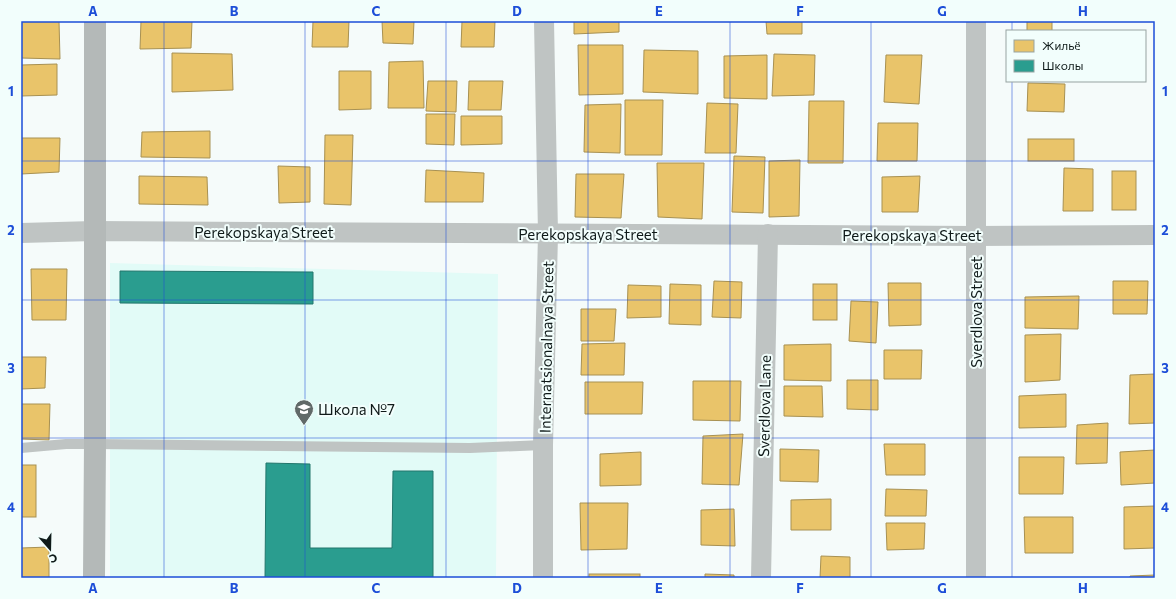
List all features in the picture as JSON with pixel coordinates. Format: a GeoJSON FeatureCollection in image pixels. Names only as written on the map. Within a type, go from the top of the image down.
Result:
{"type":"FeatureCollection","features":[{"type":"Feature","properties":{"kind":"main road"},"geometry":{"type":"LineString","coordinates":[[94,578],[95,21]]}},
{"type":"Feature","properties":{"kind":"street","name":"Internatsionalnaya Street"},"geometry":{"type":"LineString","coordinates":[[543,578],[543,445],[548,234],[544,21]]}},
{"type":"Feature","properties":{"kind":"street","name":"Sverdlova Street"},"geometry":{"type":"LineString","coordinates":[[976,21],[976,578]]}},
{"type":"Feature","properties":{"kind":"street","name":"Perekopskaya Street"},"geometry":{"type":"LineString","coordinates":[[21,233],[94,231],[975,236],[1155,234]]}},
{"type":"Feature","properties":{"kind":"street","name":"Sverdlova Lane"},"geometry":{"type":"LineString","coordinates":[[761,578],[768,234]]}},
{"type":"Feature","properties":{"kind":"lane"},"geometry":{"type":"LineString","coordinates":[[21,448],[66,444],[470,448],[543,445]]}},
{"type":"Feature","properties":{"kind":"shaded area","name":"Школа №7"},"geometry":{"type":"Polygon","coordinates":[[[110,263],[498,274],[496,578],[110,578],[110,263]]]}},
{"type":"Feature","properties":{"kind":"building: Жильё"},"geometry":{"type":"Polygon","coordinates":[[[21,21],[59,21],[60,59],[21,58],[21,21]]]}},
{"type":"Feature","properties":{"kind":"building: Жильё"},"geometry":{"type":"Polygon","coordinates":[[[141,21],[192,21],[191,48],[140,49],[141,21]]]}},
{"type":"Feature","properties":{"kind":"building: Жильё"},"geometry":{"type":"Polygon","coordinates":[[[313,21],[349,21],[348,47],[312,47],[313,21]]]}},
{"type":"Feature","properties":{"kind":"building: Жильё"},"geometry":{"type":"Polygon","coordinates":[[[382,21],[414,21],[413,44],[383,43],[382,21]]]}},
{"type":"Feature","properties":{"kind":"building: Жильё"},"geometry":{"type":"Polygon","coordinates":[[[462,21],[495,21],[494,47],[461,47],[462,21]]]}},
{"type":"Feature","properties":{"kind":"building: Жильё"},"geometry":{"type":"Polygon","coordinates":[[[574,21],[619,21],[619,32],[574,34],[574,21]]]}},
{"type":"Feature","properties":{"kind":"building: Жильё"},"geometry":{"type":"Polygon","coordinates":[[[766,21],[802,21],[802,34],[767,34],[766,21]]]}},
{"type":"Feature","properties":{"kind":"building: Жильё"},"geometry":{"type":"Polygon","coordinates":[[[1027,21],[1052,21],[1052,30],[1027,30],[1027,21]]]}},
{"type":"Feature","properties":{"kind":"building: Жильё"},"geometry":{"type":"Polygon","coordinates":[[[578,45],[623,45],[623,94],[579,95],[578,45]]]}},
{"type":"Feature","properties":{"kind":"building: Жильё"},"geometry":{"type":"Polygon","coordinates":[[[644,50],[698,51],[698,94],[643,92],[644,50]]]}},
{"type":"Feature","properties":{"kind":"building: Жильё"},"geometry":{"type":"Polygon","coordinates":[[[172,53],[232,54],[233,90],[172,92],[172,53]]]}},
{"type":"Feature","properties":{"kind":"building: Жильё"},"geometry":{"type":"Polygon","coordinates":[[[774,54],[815,55],[814,95],[772,96],[774,54]]]}},
{"type":"Feature","properties":{"kind":"building: Жильё"},"geometry":{"type":"Polygon","coordinates":[[[767,55],[767,99],[724,98],[724,56],[767,55]]]}},
{"type":"Feature","properties":{"kind":"building: Жильё"},"geometry":{"type":"Polygon","coordinates":[[[886,55],[922,55],[919,104],[884,102],[886,55]]]}},
{"type":"Feature","properties":{"kind":"building: Жильё"},"geometry":{"type":"Polygon","coordinates":[[[423,61],[424,108],[388,108],[389,62],[423,61]]]}},
{"type":"Feature","properties":{"kind":"building: Жильё"},"geometry":{"type":"Polygon","coordinates":[[[57,64],[57,95],[21,96],[21,65],[57,64]]]}},
{"type":"Feature","properties":{"kind":"building: Жильё"},"geometry":{"type":"Polygon","coordinates":[[[339,71],[371,71],[371,109],[339,110],[339,71]]]}},
{"type":"Feature","properties":{"kind":"building: Жильё"},"geometry":{"type":"Polygon","coordinates":[[[428,81],[457,81],[456,112],[426,111],[428,81]]]}},
{"type":"Feature","properties":{"kind":"building: Жильё"},"geometry":{"type":"Polygon","coordinates":[[[469,81],[503,81],[501,110],[468,110],[469,81]]]}},
{"type":"Feature","properties":{"kind":"building: Жильё"},"geometry":{"type":"Polygon","coordinates":[[[1028,83],[1065,84],[1064,112],[1027,111],[1028,83]]]}},
{"type":"Feature","properties":{"kind":"building: Жильё"},"geometry":{"type":"Polygon","coordinates":[[[625,100],[663,100],[662,155],[625,155],[625,100]]]}},
{"type":"Feature","properties":{"kind":"building: Жильё"},"geometry":{"type":"Polygon","coordinates":[[[809,101],[844,101],[843,163],[808,163],[809,101]]]}},
{"type":"Feature","properties":{"kind":"building: Жильё"},"geometry":{"type":"Polygon","coordinates":[[[707,103],[738,104],[736,153],[705,153],[707,103]]]}},
{"type":"Feature","properties":{"kind":"building: Жильё"},"geometry":{"type":"Polygon","coordinates":[[[621,104],[620,153],[584,152],[585,105],[621,104]]]}},
{"type":"Feature","properties":{"kind":"building: Жильё"},"geometry":{"type":"Polygon","coordinates":[[[426,114],[455,114],[454,145],[426,144],[426,114]]]}},
{"type":"Feature","properties":{"kind":"building: Жильё"},"geometry":{"type":"Polygon","coordinates":[[[461,116],[502,116],[502,144],[461,145],[461,116]]]}},
{"type":"Feature","properties":{"kind":"building: Жильё"},"geometry":{"type":"Polygon","coordinates":[[[878,123],[918,123],[917,161],[877,161],[878,123]]]}},
{"type":"Feature","properties":{"kind":"building: Жильё"},"geometry":{"type":"Polygon","coordinates":[[[210,131],[210,158],[141,157],[142,132],[210,131]]]}},
{"type":"Feature","properties":{"kind":"building: Жильё"},"geometry":{"type":"Polygon","coordinates":[[[325,135],[353,135],[351,205],[324,204],[325,135]]]}},
{"type":"Feature","properties":{"kind":"building: Жильё"},"geometry":{"type":"Polygon","coordinates":[[[21,138],[60,138],[59,172],[21,174],[21,138]]]}},
{"type":"Feature","properties":{"kind":"building: Жильё"},"geometry":{"type":"Polygon","coordinates":[[[1028,139],[1074,139],[1074,161],[1028,161],[1028,139]]]}},
{"type":"Feature","properties":{"kind":"building: Жильё"},"geometry":{"type":"Polygon","coordinates":[[[734,156],[765,157],[763,213],[732,212],[734,156]]]}},
{"type":"Feature","properties":{"kind":"building: Жильё"},"geometry":{"type":"Polygon","coordinates":[[[800,160],[799,216],[769,217],[769,161],[800,160]]]}},
{"type":"Feature","properties":{"kind":"building: Жильё"},"geometry":{"type":"Polygon","coordinates":[[[657,163],[704,163],[702,219],[658,217],[657,163]]]}},
{"type":"Feature","properties":{"kind":"building: Жильё"},"geometry":{"type":"Polygon","coordinates":[[[278,166],[310,167],[310,202],[279,203],[278,166]]]}},
{"type":"Feature","properties":{"kind":"building: Жильё"},"geometry":{"type":"Polygon","coordinates":[[[1064,168],[1093,169],[1093,211],[1063,211],[1064,168]]]}},
{"type":"Feature","properties":{"kind":"building: Жильё"},"geometry":{"type":"Polygon","coordinates":[[[426,170],[484,173],[483,202],[425,202],[426,170]]]}},
{"type":"Feature","properties":{"kind":"building: Жильё"},"geometry":{"type":"Polygon","coordinates":[[[1112,171],[1136,171],[1136,210],[1112,210],[1112,171]]]}},
{"type":"Feature","properties":{"kind":"building: Жильё"},"geometry":{"type":"Polygon","coordinates":[[[576,174],[624,174],[621,218],[575,217],[576,174]]]}},
{"type":"Feature","properties":{"kind":"building: Жильё"},"geometry":{"type":"Polygon","coordinates":[[[139,176],[207,177],[208,205],[139,204],[139,176]]]}},
{"type":"Feature","properties":{"kind":"building: Жильё"},"geometry":{"type":"Polygon","coordinates":[[[920,176],[918,212],[882,212],[882,177],[920,176]]]}},
{"type":"Feature","properties":{"kind":"building: Жильё"},"geometry":{"type":"Polygon","coordinates":[[[31,269],[67,269],[66,320],[32,320],[31,269]]]}},
{"type":"Feature","properties":{"kind":"building: Жильё"},"geometry":{"type":"Polygon","coordinates":[[[714,281],[742,282],[741,318],[712,317],[714,281]]]}},
{"type":"Feature","properties":{"kind":"building: Жильё"},"geometry":{"type":"Polygon","coordinates":[[[1113,281],[1148,281],[1147,314],[1113,314],[1113,281]]]}},
{"type":"Feature","properties":{"kind":"building: Жильё"},"geometry":{"type":"Polygon","coordinates":[[[888,283],[921,283],[921,325],[889,326],[888,283]]]}},
{"type":"Feature","properties":{"kind":"building: Жильё"},"geometry":{"type":"Polygon","coordinates":[[[670,284],[701,285],[701,325],[669,324],[670,284]]]}},
{"type":"Feature","properties":{"kind":"building: Жильё"},"geometry":{"type":"Polygon","coordinates":[[[813,284],[837,284],[837,320],[813,320],[813,284]]]}},
{"type":"Feature","properties":{"kind":"building: Жильё"},"geometry":{"type":"Polygon","coordinates":[[[628,285],[661,286],[661,317],[627,318],[628,285]]]}},
{"type":"Feature","properties":{"kind":"building: Жильё"},"geometry":{"type":"Polygon","coordinates":[[[1079,296],[1078,329],[1025,328],[1025,297],[1079,296]]]}},
{"type":"Feature","properties":{"kind":"building: Жильё"},"geometry":{"type":"Polygon","coordinates":[[[851,301],[878,302],[876,343],[849,341],[851,301]]]}},
{"type":"Feature","properties":{"kind":"building: Жильё"},"geometry":{"type":"Polygon","coordinates":[[[581,309],[616,309],[614,341],[581,341],[581,309]]]}},
{"type":"Feature","properties":{"kind":"building: Жильё"},"geometry":{"type":"Polygon","coordinates":[[[1061,334],[1060,380],[1025,382],[1025,335],[1061,334]]]}},
{"type":"Feature","properties":{"kind":"building: Жильё"},"geometry":{"type":"Polygon","coordinates":[[[625,343],[624,375],[581,375],[582,344],[625,343]]]}},
{"type":"Feature","properties":{"kind":"building: Жильё"},"geometry":{"type":"Polygon","coordinates":[[[831,344],[831,381],[784,380],[784,345],[831,344]]]}},
{"type":"Feature","properties":{"kind":"building: Жильё"},"geometry":{"type":"Polygon","coordinates":[[[884,350],[922,350],[921,379],[884,379],[884,350]]]}},
{"type":"Feature","properties":{"kind":"building: Жильё"},"geometry":{"type":"Polygon","coordinates":[[[21,357],[46,357],[45,388],[21,389],[21,357]]]}},
{"type":"Feature","properties":{"kind":"building: Жильё"},"geometry":{"type":"Polygon","coordinates":[[[1155,374],[1155,423],[1129,424],[1130,375],[1155,374]]]}},
{"type":"Feature","properties":{"kind":"building: Жильё"},"geometry":{"type":"Polygon","coordinates":[[[847,380],[878,380],[878,410],[847,409],[847,380]]]}},
{"type":"Feature","properties":{"kind":"building: Жильё"},"geometry":{"type":"Polygon","coordinates":[[[693,381],[741,381],[740,421],[693,420],[693,381]]]}},
{"type":"Feature","properties":{"kind":"building: Жильё"},"geometry":{"type":"Polygon","coordinates":[[[585,382],[643,382],[642,414],[585,414],[585,382]]]}},
{"type":"Feature","properties":{"kind":"building: Жильё"},"geometry":{"type":"Polygon","coordinates":[[[784,386],[822,386],[823,417],[784,416],[784,386]]]}},
{"type":"Feature","properties":{"kind":"building: Жильё"},"geometry":{"type":"Polygon","coordinates":[[[1066,394],[1066,427],[1019,428],[1019,396],[1066,394]]]}},
{"type":"Feature","properties":{"kind":"building: Жильё"},"geometry":{"type":"Polygon","coordinates":[[[21,404],[50,404],[49,440],[21,439],[21,404]]]}},
{"type":"Feature","properties":{"kind":"building: Жильё"},"geometry":{"type":"Polygon","coordinates":[[[1108,423],[1107,463],[1076,464],[1077,425],[1108,423]]]}},
{"type":"Feature","properties":{"kind":"building: Жильё"},"geometry":{"type":"Polygon","coordinates":[[[743,434],[739,485],[702,484],[703,436],[743,434]]]}},
{"type":"Feature","properties":{"kind":"building: Жильё"},"geometry":{"type":"Polygon","coordinates":[[[884,444],[925,444],[925,475],[886,475],[884,444]]]}},
{"type":"Feature","properties":{"kind":"building: Жильё"},"geometry":{"type":"Polygon","coordinates":[[[780,449],[819,450],[818,482],[780,481],[780,449]]]}},
{"type":"Feature","properties":{"kind":"building: Жильё"},"geometry":{"type":"Polygon","coordinates":[[[1155,450],[1155,483],[1121,485],[1120,452],[1155,450]]]}},
{"type":"Feature","properties":{"kind":"building: Жильё"},"geometry":{"type":"Polygon","coordinates":[[[641,452],[641,485],[600,486],[600,454],[641,452]]]}},
{"type":"Feature","properties":{"kind":"building: Жильё"},"geometry":{"type":"Polygon","coordinates":[[[1019,457],[1064,457],[1063,494],[1019,494],[1019,457]]]}},
{"type":"Feature","properties":{"kind":"building: Жильё"},"geometry":{"type":"Polygon","coordinates":[[[21,465],[36,465],[36,517],[21,517],[21,465]]]}},
{"type":"Feature","properties":{"kind":"building: Жильё"},"geometry":{"type":"Polygon","coordinates":[[[886,489],[927,490],[926,516],[885,516],[886,489]]]}},
{"type":"Feature","properties":{"kind":"building: Жильё"},"geometry":{"type":"Polygon","coordinates":[[[831,499],[831,530],[791,530],[791,500],[831,499]]]}},
{"type":"Feature","properties":{"kind":"building: Жильё"},"geometry":{"type":"Polygon","coordinates":[[[580,503],[628,503],[627,549],[581,550],[580,503]]]}},
{"type":"Feature","properties":{"kind":"building: Жильё"},"geometry":{"type":"Polygon","coordinates":[[[1155,506],[1155,548],[1124,549],[1124,507],[1155,506]]]}},
{"type":"Feature","properties":{"kind":"building: Жильё"},"geometry":{"type":"Polygon","coordinates":[[[734,509],[735,546],[701,545],[701,510],[734,509]]]}},
{"type":"Feature","properties":{"kind":"building: Жильё"},"geometry":{"type":"Polygon","coordinates":[[[1024,517],[1073,517],[1073,553],[1025,553],[1024,517]]]}},
{"type":"Feature","properties":{"kind":"building: Жильё"},"geometry":{"type":"Polygon","coordinates":[[[886,523],[925,523],[924,549],[887,550],[886,523]]]}},
{"type":"Feature","properties":{"kind":"building: Жильё"},"geometry":{"type":"Polygon","coordinates":[[[49,547],[49,578],[21,578],[21,548],[49,547]]]}},
{"type":"Feature","properties":{"kind":"building: Жильё"},"geometry":{"type":"Polygon","coordinates":[[[821,556],[850,557],[850,578],[820,578],[821,556]]]}},
{"type":"Feature","properties":{"kind":"building: Жильё"},"geometry":{"type":"Polygon","coordinates":[[[589,574],[640,574],[640,578],[589,578],[589,574]]]}},
{"type":"Feature","properties":{"kind":"building: Жильё"},"geometry":{"type":"Polygon","coordinates":[[[705,574],[734,575],[734,578],[705,578],[705,574]]]}},
{"type":"Feature","properties":{"kind":"building: Жильё"},"geometry":{"type":"Polygon","coordinates":[[[1155,575],[1155,578],[1130,578],[1130,576],[1155,575]]]}},
{"type":"Feature","properties":{"kind":"building: Школы"},"geometry":{"type":"Polygon","coordinates":[[[120,271],[313,272],[313,304],[120,303],[120,271]]]}},
{"type":"Feature","properties":{"kind":"building: Школы"},"geometry":{"type":"Polygon","coordinates":[[[266,463],[310,464],[310,548],[392,548],[393,471],[433,471],[433,578],[265,578],[266,463]]]}},
{"type":"Feature","properties":{"kind":"place","name":"Школа №7"},"geometry":{"type":"Point","coordinates":[304,426]}}]}
